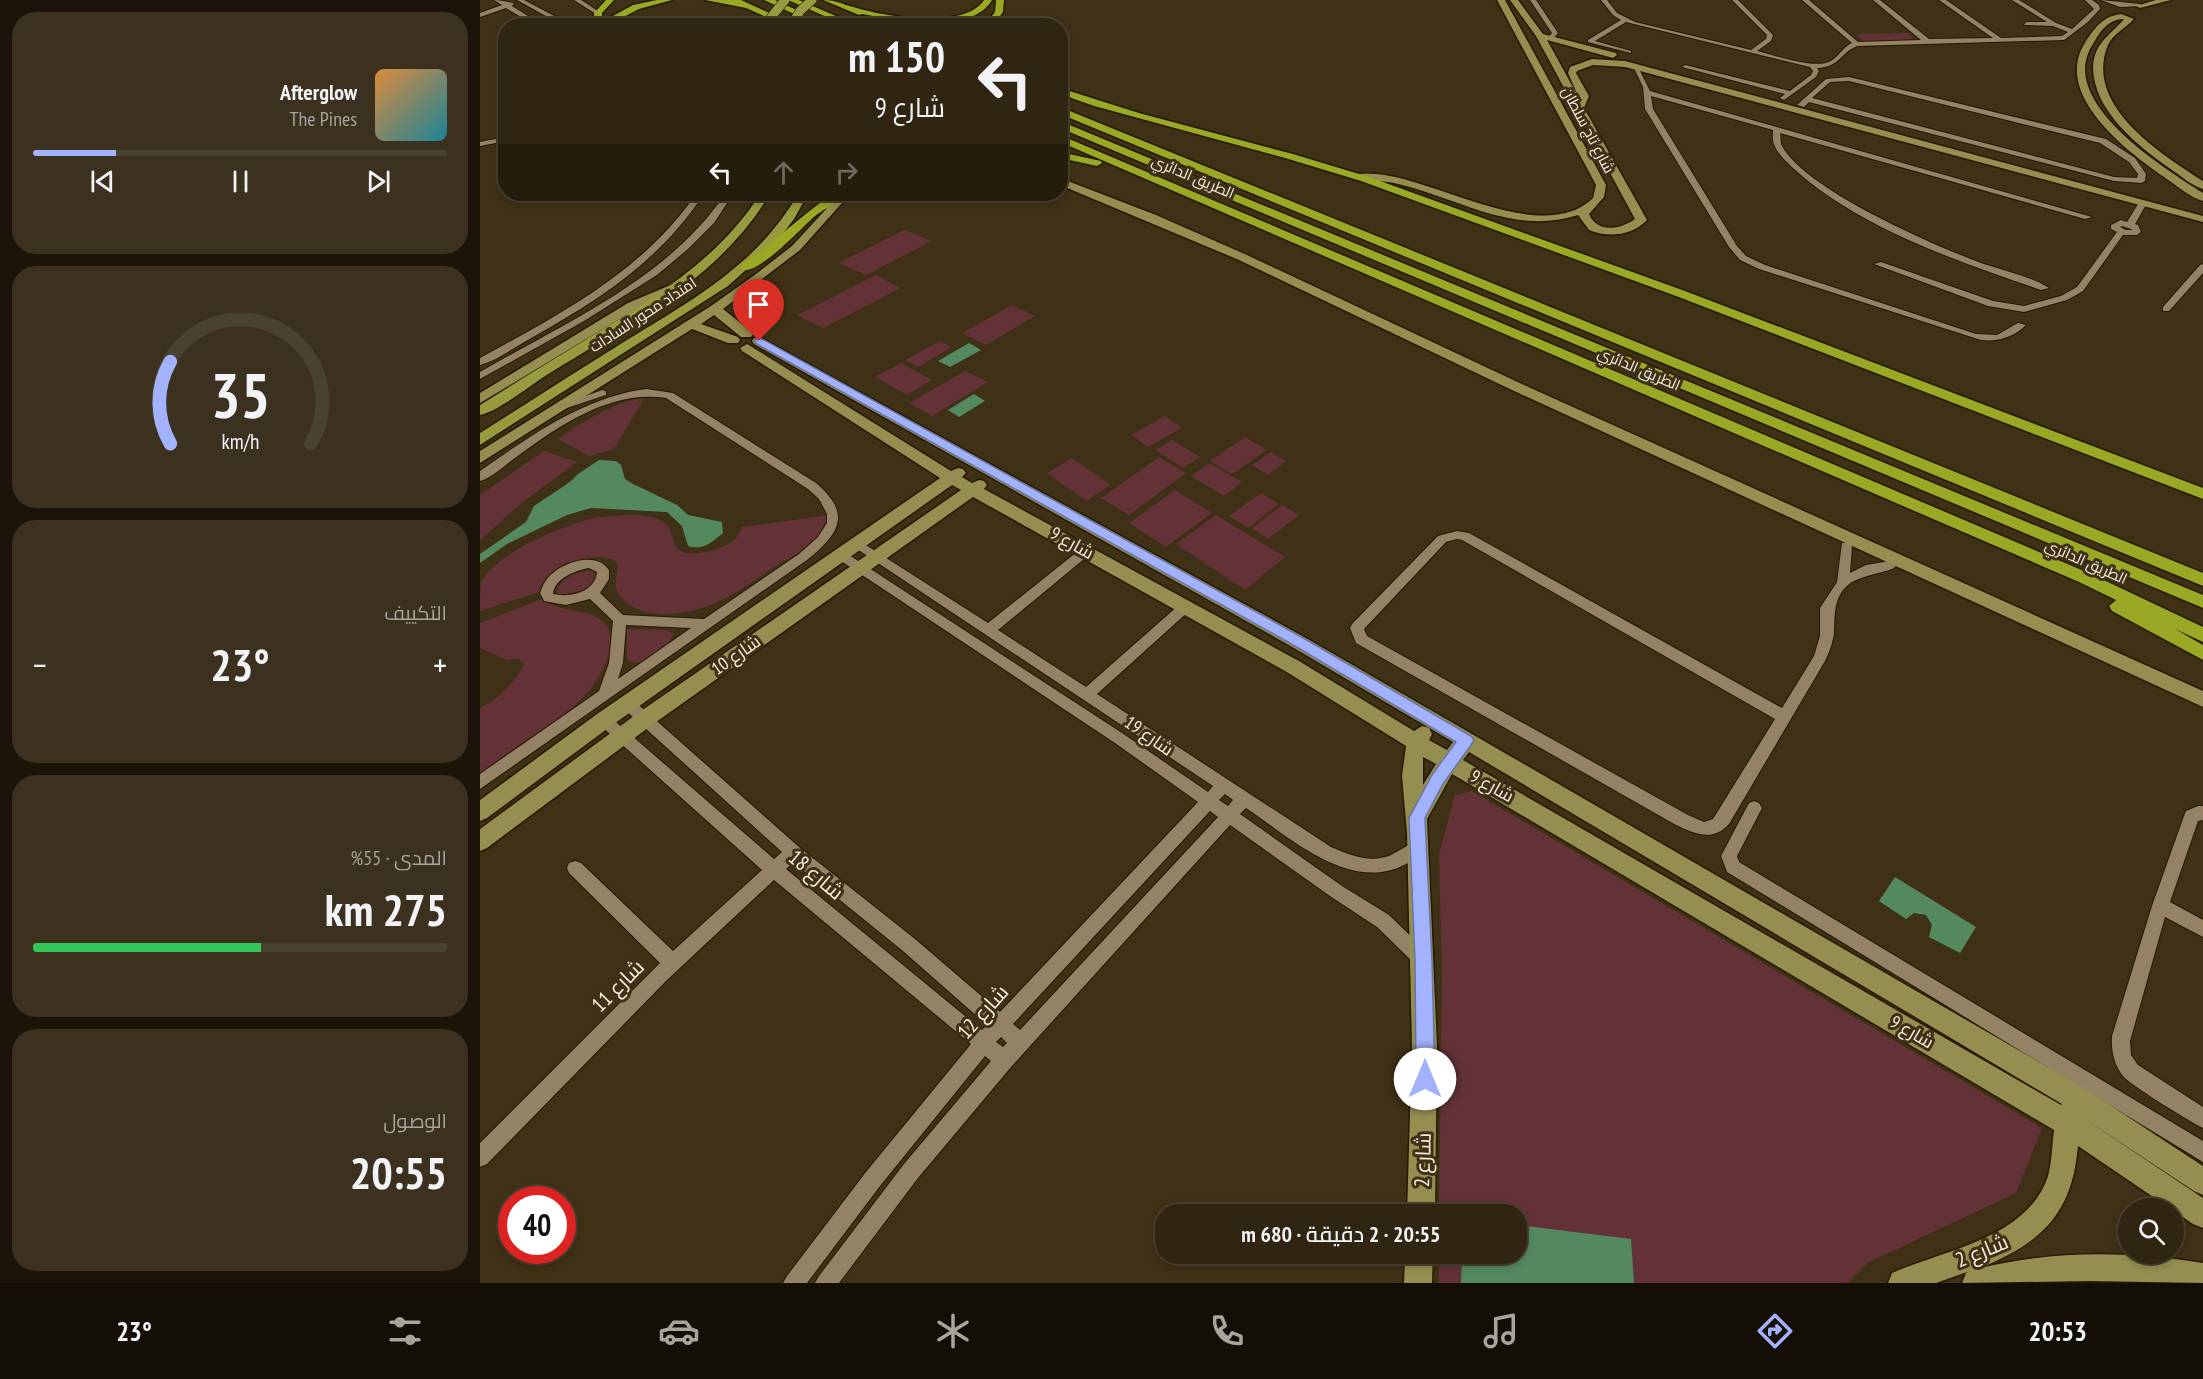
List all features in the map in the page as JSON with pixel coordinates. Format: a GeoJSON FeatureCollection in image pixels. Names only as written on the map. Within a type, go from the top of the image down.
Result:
{"type":"FeatureCollection","features":[{"type":"Feature","properties":{"kind":"highway"},"geometry":{"type":"LineString","coordinates":[[614,18],[614,14],[637,0]]}},
{"type":"Feature","properties":{"kind":"highway"},"geometry":{"type":"LineString","coordinates":[[619,18],[628,10],[668,0]]}},
{"type":"Feature","properties":{"kind":"highway"},"geometry":{"type":"LineString","coordinates":[[709,0],[750,6]]}},
{"type":"Feature","properties":{"kind":"highway"},"geometry":{"type":"LineString","coordinates":[[734,0],[776,18]]}},
{"type":"Feature","properties":{"kind":"highway"},"geometry":{"type":"LineString","coordinates":[[768,0],[811,18]]}},
{"type":"Feature","properties":{"kind":"highway"},"geometry":{"type":"LineString","coordinates":[[792,0],[836,18]]}},
{"type":"Feature","properties":{"kind":"highway"},"geometry":{"type":"LineString","coordinates":[[827,0],[872,18]]}},
{"type":"Feature","properties":{"kind":"highway"},"geometry":{"type":"LineString","coordinates":[[945,18],[972,13],[985,6],[988,0]]}},
{"type":"Feature","properties":{"kind":"highway"},"geometry":{"type":"LineString","coordinates":[[994,18],[999,12],[1000,0]]}},
{"type":"Feature","properties":{"kind":"highway"},"geometry":{"type":"LineString","coordinates":[[598,18],[598,13],[609,1]]}},
{"type":"Feature","properties":{"kind":"highway"},"geometry":{"type":"LineString","coordinates":[[850,9],[893,18]]}},
{"type":"Feature","properties":{"kind":"highway"},"geometry":{"type":"LineString","coordinates":[[1068,94],[1124,113],[1295,156],[1360,177],[1704,303],[2203,494]]}},
{"type":"Feature","properties":{"kind":"highway","name":"الطريق الدائري"},"geometry":{"type":"LineString","coordinates":[[1068,113],[2203,580]]}},
{"type":"Feature","properties":{"kind":"highway","name":"الطريق الدائري"},"geometry":{"type":"LineString","coordinates":[[1068,127],[2203,602]]}},
{"type":"Feature","properties":{"kind":"highway","name":"الطريق الدائري"},"geometry":{"type":"LineString","coordinates":[[1068,141],[2085,578],[2203,635]]}},
{"type":"Feature","properties":{"kind":"highway"},"geometry":{"type":"LineString","coordinates":[[1068,157],[1153,178]]}},
{"type":"Feature","properties":{"kind":"highway"},"geometry":{"type":"LineString","coordinates":[[746,267],[770,251],[813,212],[830,201]]}},
{"type":"Feature","properties":{"kind":"highway"},"geometry":{"type":"LineString","coordinates":[[2133,467],[2203,503]]}},
{"type":"Feature","properties":{"kind":"highway"},"geometry":{"type":"LineString","coordinates":[[2085,578],[2115,604],[2203,654]]}},
{"type":"Feature","properties":{"kind":"main road"},"geometry":{"type":"LineString","coordinates":[[770,16],[784,0]]}},
{"type":"Feature","properties":{"kind":"main road"},"geometry":{"type":"LineString","coordinates":[[797,18],[800,11],[812,0]]}},
{"type":"Feature","properties":{"kind":"main road","name":"امتداد محور السادات"},"geometry":{"type":"LineString","coordinates":[[480,411],[680,285],[727,244],[745,225],[760,201]]}},
{"type":"Feature","properties":{"kind":"main road","name":"امتداد محور السادات"},"geometry":{"type":"LineString","coordinates":[[480,440],[746,267],[786,222],[799,201]]}},
{"type":"Feature","properties":{"kind":"street"},"geometry":{"type":"LineString","coordinates":[[480,8],[521,0],[555,18]]}},
{"type":"Feature","properties":{"kind":"street"},"geometry":{"type":"LineString","coordinates":[[577,0],[598,13]]}},
{"type":"Feature","properties":{"kind":"street"},"geometry":{"type":"LineString","coordinates":[[588,0],[598,3],[609,1]]}},
{"type":"Feature","properties":{"kind":"street","name":"شارع تاج سلطان"},"geometry":{"type":"LineString","coordinates":[[1501,0],[1601,185],[1599,197],[1587,208],[1583,214],[1584,219],[1601,230],[1623,231],[1632,228],[1641,220],[1579,110],[1545,38],[1514,0]]}},
{"type":"Feature","properties":{"kind":"street"},"geometry":{"type":"LineString","coordinates":[[1533,0],[1555,33],[1545,38]]}},
{"type":"Feature","properties":{"kind":"street"},"geometry":{"type":"LineString","coordinates":[[1604,0],[1615,14],[1625,20],[1812,65],[1831,63],[1845,48],[1857,44],[2059,39],[2073,32],[2098,8],[2088,0]]}},
{"type":"Feature","properties":{"kind":"street"},"geometry":{"type":"LineString","coordinates":[[1735,0],[1770,35],[1767,42],[1752,52]]}},
{"type":"Feature","properties":{"kind":"street"},"geometry":{"type":"LineString","coordinates":[[1805,0],[1857,44]]}},
{"type":"Feature","properties":{"kind":"street"},"geometry":{"type":"LineString","coordinates":[[1876,0],[1928,42]]}},
{"type":"Feature","properties":{"kind":"street"},"geometry":{"type":"LineString","coordinates":[[1942,0],[2000,40]]}},
{"type":"Feature","properties":{"kind":"street"},"geometry":{"type":"LineString","coordinates":[[2015,0],[2073,32]]}},
{"type":"Feature","properties":{"kind":"street"},"geometry":{"type":"LineString","coordinates":[[2104,0],[2120,5],[2140,6],[2167,0]]}},
{"type":"Feature","properties":{"kind":"street"},"geometry":{"type":"LineString","coordinates":[[480,15],[502,2]]}},
{"type":"Feature","properties":{"kind":"street"},"geometry":{"type":"LineString","coordinates":[[502,2],[528,18]]}},
{"type":"Feature","properties":{"kind":"street"},"geometry":{"type":"LineString","coordinates":[[2203,186],[2140,139],[2123,122],[2106,98],[2098,75],[2100,55],[2111,34],[2130,20],[2123,16],[2115,16],[2097,29],[2080,59],[2080,72],[2088,97],[2098,113],[2126,143],[2203,198]]}},
{"type":"Feature","properties":{"kind":"street"},"geometry":{"type":"LineString","coordinates":[[1625,20],[1590,41],[1629,52]]}},
{"type":"Feature","properties":{"kind":"street"},"geometry":{"type":"LineString","coordinates":[[2026,24],[2053,23]]}},
{"type":"Feature","properties":{"kind":"street"},"geometry":{"type":"LineString","coordinates":[[1545,38],[1782,100],[1804,102],[2114,179],[2141,181],[2142,174],[2132,160],[2103,141],[1849,79],[1828,80],[1804,102]]}},
{"type":"Feature","properties":{"kind":"street"},"geometry":{"type":"LineString","coordinates":[[1579,110],[1584,96],[1572,73],[1575,67],[1600,62],[1635,67],[2148,201],[2203,212]]}},
{"type":"Feature","properties":{"kind":"street"},"geometry":{"type":"LineString","coordinates":[[1782,100],[1814,76],[1816,72],[1812,65]]}},
{"type":"Feature","properties":{"kind":"street"},"geometry":{"type":"LineString","coordinates":[[1635,67],[1648,93],[1647,105],[1652,115],[1733,247],[1747,260],[1974,336],[2000,338],[2009,335],[2021,325]]}},
{"type":"Feature","properties":{"kind":"street"},"geometry":{"type":"LineString","coordinates":[[1685,67],[1791,93]]}},
{"type":"Feature","properties":{"kind":"street"},"geometry":{"type":"LineString","coordinates":[[1648,93],[2088,217]]}},
{"type":"Feature","properties":{"kind":"street"},"geometry":{"type":"LineString","coordinates":[[1804,102],[2203,219]]}},
{"type":"Feature","properties":{"kind":"street"},"geometry":{"type":"LineString","coordinates":[[1776,128],[1774,136],[1776,145],[1789,160],[1812,180],[1848,204],[1938,249],[2044,288]]}},
{"type":"Feature","properties":{"kind":"street"},"geometry":{"type":"LineString","coordinates":[[480,140],[498,137]]}},
{"type":"Feature","properties":{"kind":"street"},"geometry":{"type":"LineString","coordinates":[[480,144],[498,141]]}},
{"type":"Feature","properties":{"kind":"street"},"geometry":{"type":"LineString","coordinates":[[1360,177],[1403,182],[1482,209],[1540,217],[1567,215],[1587,208]]}},
{"type":"Feature","properties":{"kind":"street"},"geometry":{"type":"LineString","coordinates":[[1068,184],[1300,283],[1523,388],[1568,412],[1584,424],[1846,546],[1893,563],[2203,699]]}},
{"type":"Feature","properties":{"kind":"street"},"geometry":{"type":"LineString","coordinates":[[1878,264],[1991,304],[2024,309],[2064,298],[2080,289],[2121,232],[2114,228],[2114,225],[2130,225],[2148,201],[2173,196],[2182,191],[2184,186]]}},
{"type":"Feature","properties":{"kind":"street"},"geometry":{"type":"LineString","coordinates":[[480,362],[581,303],[628,270],[677,225],[695,201]]}},
{"type":"Feature","properties":{"kind":"street"},"geometry":{"type":"LineString","coordinates":[[480,376],[625,292],[672,258],[723,207],[726,201]]}},
{"type":"Feature","properties":{"kind":"street"},"geometry":{"type":"LineString","coordinates":[[480,458],[715,309],[796,248],[840,201]]}},
{"type":"Feature","properties":{"kind":"street"},"geometry":{"type":"LineString","coordinates":[[2166,309],[2203,267]]}},
{"type":"Feature","properties":{"kind":"street"},"geometry":{"type":"LineString","coordinates":[[480,399],[632,306],[680,285]]}},
{"type":"Feature","properties":{"kind":"street","name":"شارع 9"},"geometry":{"type":"LineString","coordinates":[[715,309],[746,341],[951,478],[1281,661],[1449,762],[2067,1123],[2203,1214]]}},
{"type":"Feature","properties":{"kind":"street","name":"شارع 9"},"geometry":{"type":"LineString","coordinates":[[690,324],[746,341],[906,422],[1300,643],[2075,1097],[2203,1182]]}},
{"type":"Feature","properties":{"kind":"street"},"geometry":{"type":"LineString","coordinates":[[556,409],[629,386],[652,386],[657,388],[656,391]]}},
{"type":"Feature","properties":{"kind":"street"},"geometry":{"type":"LineString","coordinates":[[480,477],[574,415],[600,402],[625,393],[656,391],[669,395],[812,486],[829,500],[834,509],[830,530],[815,548],[480,782]]}},
{"type":"Feature","properties":{"kind":"street"},"geometry":{"type":"LineString","coordinates":[[1568,412],[1591,420],[2203,709]]}},
{"type":"Feature","properties":{"kind":"street"},"geometry":{"type":"LineString","coordinates":[[885,435],[906,422]]}},
{"type":"Feature","properties":{"kind":"street","name":"شارع 10"},"geometry":{"type":"LineString","coordinates":[[480,812],[604,720],[975,462]]}},
{"type":"Feature","properties":{"kind":"street","name":"شارع 10"},"geometry":{"type":"LineString","coordinates":[[480,841],[645,719],[996,473]]}},
{"type":"Feature","properties":{"kind":"street"},"geometry":{"type":"LineString","coordinates":[[1785,717],[1465,536],[1457,534],[1442,539],[1357,628],[1360,639],[1702,829],[1710,830],[1718,826],[1785,717],[1820,657],[1827,636],[1827,608],[1843,582],[1846,546]]}},
{"type":"Feature","properties":{"kind":"street","name":"شارع 19"},"geometry":{"type":"LineString","coordinates":[[858,544],[1324,852],[1364,867],[1384,867],[1402,859],[1417,848]]}},
{"type":"Feature","properties":{"kind":"street"},"geometry":{"type":"LineString","coordinates":[[988,631],[1086,551]]}},
{"type":"Feature","properties":{"kind":"street","name":"شارع 19"},"geometry":{"type":"LineString","coordinates":[[842,556],[862,567],[1120,739],[1228,816],[1383,921],[1423,961]]}},
{"type":"Feature","properties":{"kind":"street"},"geometry":{"type":"LineString","coordinates":[[1843,582],[1866,570],[1893,563]]}},
{"type":"Feature","properties":{"kind":"street"},"geometry":{"type":"LineString","coordinates":[[591,592],[620,620],[706,624]]}},
{"type":"Feature","properties":{"kind":"street"},"geometry":{"type":"LineString","coordinates":[[1087,695],[1184,608]]}},
{"type":"Feature","properties":{"kind":"street"},"geometry":{"type":"LineString","coordinates":[[605,695],[616,663],[620,620]]}},
{"type":"Feature","properties":{"kind":"street"},"geometry":{"type":"LineString","coordinates":[[1281,661],[1300,643]]}},
{"type":"Feature","properties":{"kind":"street","name":"شارع 18"},"geometry":{"type":"LineString","coordinates":[[628,704],[793,852],[909,945],[1020,1042]]}},
{"type":"Feature","properties":{"kind":"street","name":"شارع 18"},"geometry":{"type":"LineString","coordinates":[[604,720],[773,869],[1004,1060]]}},
{"type":"Feature","properties":{"kind":"street","name":"شارع 2"},"geometry":{"type":"LineString","coordinates":[[1422,1204],[1425,1138],[1423,961],[1417,818],[1412,771],[1417,743],[1431,720]]}},
{"type":"Feature","properties":{"kind":"street","name":"شارع 2"},"geometry":{"type":"LineString","coordinates":[[1417,818],[1449,762],[1466,740]]}},
{"type":"Feature","properties":{"kind":"street"},"geometry":{"type":"LineString","coordinates":[[1515,799],[1530,777]]}},
{"type":"Feature","properties":{"kind":"street","name":"شارع 12"},"geometry":{"type":"LineString","coordinates":[[794,1283],[873,1179],[984,1042],[1223,786]]}},
{"type":"Feature","properties":{"kind":"street"},"geometry":{"type":"LineString","coordinates":[[826,1283],[911,1171],[1004,1060],[1243,800]]}},
{"type":"Feature","properties":{"kind":"street"},"geometry":{"type":"LineString","coordinates":[[1754,808],[1729,856],[1733,867],[2203,1152]]}},
{"type":"Feature","properties":{"kind":"street"},"geometry":{"type":"LineString","coordinates":[[2203,813],[2192,816],[2160,906],[2121,1036],[2122,1054],[2131,1072],[2203,1118]]}},
{"type":"Feature","properties":{"kind":"street","name":"شارع 11"},"geometry":{"type":"LineString","coordinates":[[480,1158],[673,963],[793,852]]}},
{"type":"Feature","properties":{"kind":"street"},"geometry":{"type":"LineString","coordinates":[[575,868],[673,963]]}},
{"type":"Feature","properties":{"kind":"street"},"geometry":{"type":"LineString","coordinates":[[2160,906],[2203,929]]}},
{"type":"Feature","properties":{"kind":"street","name":"شارع 2"},"geometry":{"type":"LineString","coordinates":[[1902,1283],[2008,1244],[2030,1227],[2047,1206],[2059,1182],[2065,1154],[2067,1123],[2075,1097]]}},
{"type":"Feature","properties":{"kind":"street"},"geometry":{"type":"LineString","coordinates":[[1418,1283],[1419,1264]]}},
{"type":"Feature","properties":{"kind":"street","name":"شارع 2"},"geometry":{"type":"LineString","coordinates":[[1976,1283],[2051,1268],[2098,1266],[2158,1269],[2203,1277]]}},
{"type":"Feature","properties":{"kind":"shaded area"},"geometry":{"type":"Polygon","coordinates":[[[1907,33],[1916,41],[1864,42],[1856,34],[1907,33]]]}},
{"type":"Feature","properties":{"kind":"shaded area"},"geometry":{"type":"Polygon","coordinates":[[[905,230],[932,241],[866,275],[839,263],[905,230]]]}},
{"type":"Feature","properties":{"kind":"shaded area"},"geometry":{"type":"Polygon","coordinates":[[[876,275],[901,288],[823,328],[797,315],[876,275]]]}},
{"type":"Feature","properties":{"kind":"shaded area"},"geometry":{"type":"Polygon","coordinates":[[[1012,305],[1035,316],[986,345],[962,333],[1012,305]]]}},
{"type":"Feature","properties":{"kind":"shaded area"},"geometry":{"type":"Polygon","coordinates":[[[940,341],[952,347],[918,367],[905,360],[940,341]]]}},
{"type":"Feature","properties":{"kind":"shaded area"},"geometry":{"type":"Polygon","coordinates":[[[969,343],[981,350],[950,367],[938,361],[969,343]]]}},
{"type":"Feature","properties":{"kind":"shaded area"},"geometry":{"type":"Polygon","coordinates":[[[901,363],[932,380],[907,395],[875,377],[901,363]]]}},
{"type":"Feature","properties":{"kind":"shaded area"},"geometry":{"type":"Polygon","coordinates":[[[965,371],[988,382],[932,416],[909,403],[965,371]]]}},
{"type":"Feature","properties":{"kind":"shaded area"},"geometry":{"type":"Polygon","coordinates":[[[974,394],[985,401],[959,417],[948,410],[974,394]]]}},
{"type":"Feature","properties":{"kind":"shaded area"},"geometry":{"type":"Polygon","coordinates":[[[645,397],[614,449],[589,456],[558,439],[599,413],[645,397]]]}},
{"type":"Feature","properties":{"kind":"shaded area"},"geometry":{"type":"Polygon","coordinates":[[[1165,416],[1182,428],[1148,447],[1131,435],[1165,416]]]}},
{"type":"Feature","properties":{"kind":"shaded area"},"geometry":{"type":"Polygon","coordinates":[[[1245,437],[1267,450],[1232,474],[1210,461],[1245,437]]]}},
{"type":"Feature","properties":{"kind":"shaded area"},"geometry":{"type":"Polygon","coordinates":[[[1172,440],[1200,457],[1183,468],[1155,450],[1172,440]]]}},
{"type":"Feature","properties":{"kind":"shaded area"},"geometry":{"type":"Polygon","coordinates":[[[544,451],[577,462],[523,502],[480,540],[480,495],[544,451]]]}},
{"type":"Feature","properties":{"kind":"shaded area"},"geometry":{"type":"Polygon","coordinates":[[[1271,452],[1286,461],[1268,475],[1252,465],[1271,452]]]}},
{"type":"Feature","properties":{"kind":"shaded area"},"geometry":{"type":"Polygon","coordinates":[[[1159,457],[1186,473],[1129,515],[1101,498],[1159,457]]]}},
{"type":"Feature","properties":{"kind":"shaded area"},"geometry":{"type":"Polygon","coordinates":[[[1072,458],[1111,485],[1086,501],[1047,473],[1072,458]]]}},
{"type":"Feature","properties":{"kind":"shaded area"},"geometry":{"type":"Polygon","coordinates":[[[599,460],[616,461],[621,465],[625,479],[677,505],[688,515],[722,522],[723,533],[707,545],[693,547],[688,546],[682,526],[667,512],[591,508],[567,515],[507,544],[480,563],[480,554],[526,522],[534,506],[599,460]]]}},
{"type":"Feature","properties":{"kind":"shaded area"},"geometry":{"type":"Polygon","coordinates":[[[1209,463],[1242,482],[1224,496],[1191,476],[1209,463]]]}},
{"type":"Feature","properties":{"kind":"shaded area"},"geometry":{"type":"Polygon","coordinates":[[[1175,490],[1212,513],[1166,547],[1129,523],[1175,490]]]}},
{"type":"Feature","properties":{"kind":"shaded area"},"geometry":{"type":"Polygon","coordinates":[[[1261,493],[1279,504],[1248,528],[1229,516],[1261,493]]]}},
{"type":"Feature","properties":{"kind":"shaded area"},"geometry":{"type":"Polygon","coordinates":[[[1282,505],[1299,515],[1268,539],[1252,528],[1282,505]]]}},
{"type":"Feature","properties":{"kind":"shaded area"},"geometry":{"type":"Polygon","coordinates":[[[641,515],[663,522],[669,528],[678,549],[683,552],[698,553],[730,543],[742,527],[830,515],[816,539],[802,551],[730,595],[692,611],[652,613],[629,605],[617,592],[616,561],[595,557],[560,567],[543,582],[539,592],[480,611],[481,583],[488,572],[513,552],[546,535],[590,519],[641,515]]]}},
{"type":"Feature","properties":{"kind":"shaded area"},"geometry":{"type":"Polygon","coordinates":[[[1216,515],[1285,557],[1245,590],[1176,544],[1216,515]]]}},
{"type":"Feature","properties":{"kind":"shaded area"},"geometry":{"type":"Polygon","coordinates":[[[594,572],[598,580],[588,591],[562,597],[558,595],[557,587],[572,574],[594,572]]]}},
{"type":"Feature","properties":{"kind":"shaded area"},"geometry":{"type":"Polygon","coordinates":[[[542,599],[549,604],[586,613],[602,621],[611,637],[606,663],[590,689],[570,710],[480,773],[480,708],[494,700],[506,689],[524,664],[519,659],[507,660],[480,648],[480,623],[542,599]]]}},
{"type":"Feature","properties":{"kind":"shaded area"},"geometry":{"type":"Polygon","coordinates":[[[627,629],[667,630],[674,634],[664,649],[657,649],[657,653],[647,660],[632,662],[628,661],[627,657],[627,629]]]}},
{"type":"Feature","properties":{"kind":"shaded area"},"geometry":{"type":"Polygon","coordinates":[[[1472,791],[2042,1128],[2016,1193],[1867,1263],[1847,1283],[1439,1283],[1439,1264],[1527,1264],[1527,1204],[1439,1204],[1442,972],[1439,854],[1455,795],[1472,791]]]}},
{"type":"Feature","properties":{"kind":"shaded area"},"geometry":{"type":"Polygon","coordinates":[[[1895,877],[1976,927],[1960,953],[1929,937],[1932,925],[1926,915],[1914,913],[1906,919],[1879,901],[1895,877]]]}},
{"type":"Feature","properties":{"kind":"shaded area"},"geometry":{"type":"Polygon","coordinates":[[[1527,1226],[1631,1239],[1634,1283],[1461,1283],[1462,1264],[1527,1264],[1527,1226]]]}},
{"type":"Feature","properties":{"kind":"route"},"geometry":{"type":"LineString","coordinates":[[759,341],[1300,643],[1466,740],[1437,779],[1417,818],[1425,1079]]}}]}
